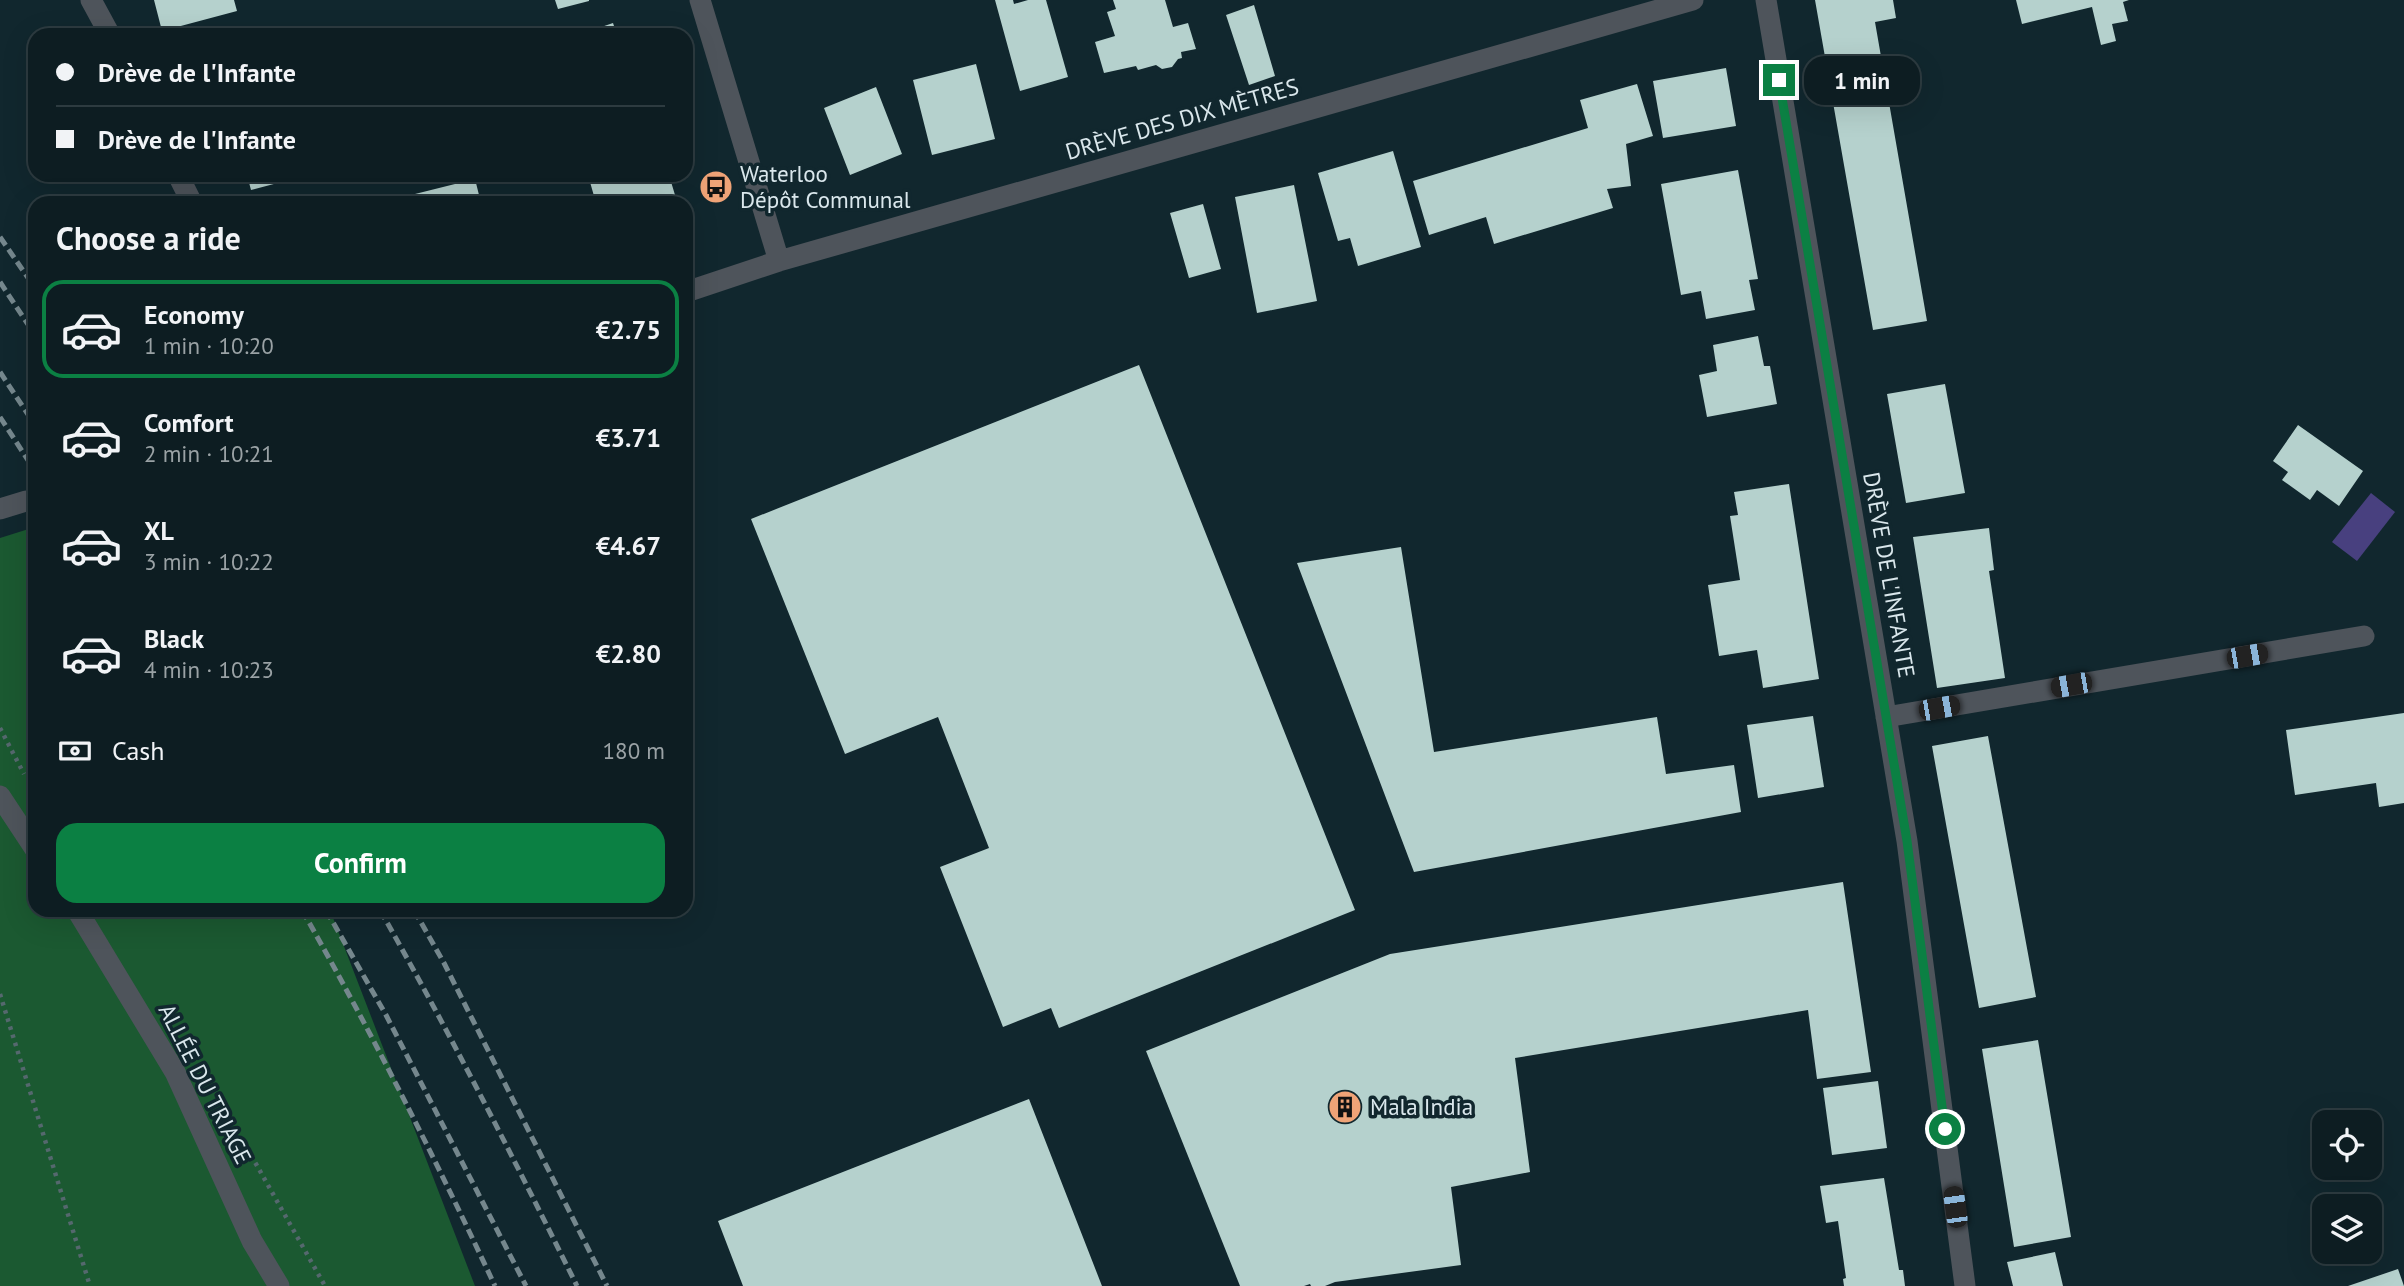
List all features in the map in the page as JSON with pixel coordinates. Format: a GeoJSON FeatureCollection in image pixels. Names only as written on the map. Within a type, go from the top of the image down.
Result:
{"type":"FeatureCollection","features":[{"type":"Feature","properties":{"kind":"street"},"geometry":{"type":"LineString","coordinates":[[91,0],[106,28]]}},
{"type":"Feature","properties":{"kind":"street"},"geometry":{"type":"LineString","coordinates":[[700,0],[779,261]]}},
{"type":"Feature","properties":{"kind":"street","name":"DRÈVE DES DIX MÈTRES"},"geometry":{"type":"LineString","coordinates":[[693,290],[779,261],[1693,0]]}},
{"type":"Feature","properties":{"kind":"street","name":"DRÈVE DE L'INFANTE"},"geometry":{"type":"LineString","coordinates":[[1766,0],[1907,841],[1965,1286]]}},
{"type":"Feature","properties":{"kind":"street"},"geometry":{"type":"LineString","coordinates":[[0,509],[26,501]]}},
{"type":"Feature","properties":{"kind":"street"},"geometry":{"type":"LineString","coordinates":[[1886,718],[2364,636]]}},
{"type":"Feature","properties":{"kind":"street"},"geometry":{"type":"LineString","coordinates":[[0,796],[28,838]]}},
{"type":"Feature","properties":{"kind":"street","name":"ALLÉE DU TRIAGE"},"geometry":{"type":"LineString","coordinates":[[81,917],[175,1072],[252,1241],[279,1286]]}},
{"type":"Feature","properties":{"kind":"path"},"geometry":{"type":"LineString","coordinates":[[0,728],[26,778]]}},
{"type":"Feature","properties":{"kind":"path"},"geometry":{"type":"LineString","coordinates":[[0,994],[90,1286]]}},
{"type":"Feature","properties":{"kind":"green space"},"geometry":{"type":"Polygon","coordinates":[[[28,529],[28,917],[333,917],[475,1286],[0,1286],[0,538],[28,529]]]}},
{"type":"Feature","properties":{"kind":"shaded area"},"geometry":{"type":"Polygon","coordinates":[[[2371,493],[2395,512],[2357,561],[2332,542],[2371,493]]]}},
{"type":"Feature","properties":{"kind":"building"},"geometry":{"type":"Polygon","coordinates":[[[154,0],[234,0],[237,11],[173,28],[161,28],[154,0]]]}},
{"type":"Feature","properties":{"kind":"building"},"geometry":{"type":"Polygon","coordinates":[[[555,0],[589,0],[589,1],[558,9],[555,0]]]}},
{"type":"Feature","properties":{"kind":"building"},"geometry":{"type":"Polygon","coordinates":[[[995,0],[1013,0],[1014,4],[1028,0],[1046,0],[1068,77],[1020,91],[995,0]]]}},
{"type":"Feature","properties":{"kind":"building"},"geometry":{"type":"Polygon","coordinates":[[[1113,0],[1165,0],[1173,27],[1188,23],[1196,49],[1181,52],[1182,58],[1172,67],[1162,69],[1156,65],[1138,70],[1136,66],[1104,73],[1095,42],[1115,36],[1107,12],[1116,9],[1113,0]]]}},
{"type":"Feature","properties":{"kind":"building"},"geometry":{"type":"Polygon","coordinates":[[[1815,0],[1893,0],[1896,18],[1875,22],[1927,321],[1873,330],[1815,0]]]}},
{"type":"Feature","properties":{"kind":"building"},"geometry":{"type":"Polygon","coordinates":[[[2016,0],[2129,0],[2123,2],[2128,21],[2112,24],[2116,41],[2101,45],[2092,7],[2022,24],[2016,0]]]}},
{"type":"Feature","properties":{"kind":"building"},"geometry":{"type":"Polygon","coordinates":[[[1254,5],[1275,76],[1249,85],[1226,15],[1254,5]]]}},
{"type":"Feature","properties":{"kind":"building"},"geometry":{"type":"Polygon","coordinates":[[[613,23],[615,28],[598,28],[613,23]]]}},
{"type":"Feature","properties":{"kind":"building"},"geometry":{"type":"Polygon","coordinates":[[[976,64],[995,139],[932,155],[913,80],[976,64]]]}},
{"type":"Feature","properties":{"kind":"building"},"geometry":{"type":"Polygon","coordinates":[[[1726,68],[1736,126],[1663,138],[1653,81],[1726,68]]]}},
{"type":"Feature","properties":{"kind":"building"},"geometry":{"type":"Polygon","coordinates":[[[1637,84],[1653,136],[1626,144],[1631,186],[1607,189],[1613,208],[1494,244],[1486,217],[1429,235],[1413,181],[1588,128],[1580,100],[1637,84]]]}},
{"type":"Feature","properties":{"kind":"building"},"geometry":{"type":"Polygon","coordinates":[[[876,87],[902,154],[850,175],[824,108],[876,87]]]}},
{"type":"Feature","properties":{"kind":"building"},"geometry":{"type":"Polygon","coordinates":[[[1393,151],[1421,247],[1358,266],[1350,238],[1338,241],[1318,173],[1393,151]]]}},
{"type":"Feature","properties":{"kind":"building"},"geometry":{"type":"Polygon","coordinates":[[[1738,170],[1758,279],[1749,280],[1755,310],[1706,319],[1701,291],[1681,295],[1661,184],[1738,170]]]}},
{"type":"Feature","properties":{"kind":"building"},"geometry":{"type":"Polygon","coordinates":[[[249,182],[281,182],[251,190],[249,182]]]}},
{"type":"Feature","properties":{"kind":"building"},"geometry":{"type":"Polygon","coordinates":[[[463,182],[476,182],[479,196],[415,196],[463,182]]]}},
{"type":"Feature","properties":{"kind":"building"},"geometry":{"type":"Polygon","coordinates":[[[590,182],[671,182],[675,195],[672,196],[594,196],[590,182]]]}},
{"type":"Feature","properties":{"kind":"building"},"geometry":{"type":"Polygon","coordinates":[[[1294,185],[1317,301],[1257,313],[1235,197],[1294,185]]]}},
{"type":"Feature","properties":{"kind":"building"},"geometry":{"type":"Polygon","coordinates":[[[1203,204],[1221,269],[1189,278],[1170,213],[1203,204]]]}},
{"type":"Feature","properties":{"kind":"building"},"geometry":{"type":"Polygon","coordinates":[[[1758,336],[1764,366],[1770,366],[1777,404],[1707,417],[1699,375],[1717,371],[1713,345],[1758,336]]]}},
{"type":"Feature","properties":{"kind":"building"},"geometry":{"type":"Polygon","coordinates":[[[1139,365],[1355,910],[1059,1028],[1051,1008],[1003,1027],[940,867],[989,848],[938,717],[845,754],[751,519],[1139,365]]]}},
{"type":"Feature","properties":{"kind":"building"},"geometry":{"type":"Polygon","coordinates":[[[1945,384],[1965,493],[1906,503],[1887,394],[1945,384]]]}},
{"type":"Feature","properties":{"kind":"building"},"geometry":{"type":"Polygon","coordinates":[[[2298,425],[2363,471],[2339,506],[2317,490],[2310,500],[2282,480],[2288,472],[2273,461],[2298,425]]]}},
{"type":"Feature","properties":{"kind":"building"},"geometry":{"type":"Polygon","coordinates":[[[1789,484],[1819,679],[1763,688],[1757,650],[1719,656],[1708,585],[1740,580],[1730,516],[1738,515],[1734,492],[1789,484]]]}},
{"type":"Feature","properties":{"kind":"building"},"geometry":{"type":"Polygon","coordinates":[[[1989,528],[1994,570],[1989,571],[2005,678],[1937,688],[1913,537],[1989,528]]]}},
{"type":"Feature","properties":{"kind":"building"},"geometry":{"type":"Polygon","coordinates":[[[1401,547],[1434,752],[1657,717],[1666,774],[1734,765],[1741,812],[1414,872],[1297,563],[1401,547]]]}},
{"type":"Feature","properties":{"kind":"building"},"geometry":{"type":"Polygon","coordinates":[[[2404,713],[2404,803],[2379,807],[2376,783],[2295,795],[2286,730],[2404,713]]]}},
{"type":"Feature","properties":{"kind":"building"},"geometry":{"type":"Polygon","coordinates":[[[1813,716],[1824,787],[1758,798],[1747,725],[1813,716]]]}},
{"type":"Feature","properties":{"kind":"building"},"geometry":{"type":"Polygon","coordinates":[[[1988,736],[2036,997],[1979,1008],[1932,746],[1988,736]]]}},
{"type":"Feature","properties":{"kind":"building","name":"Mala India"},"geometry":{"type":"Polygon","coordinates":[[[1843,882],[1871,1072],[1817,1079],[1808,1010],[1515,1058],[1530,1172],[1451,1187],[1461,1265],[1335,1282],[1325,1286],[1240,1286],[1146,1051],[1390,954],[1843,882]]]}},
{"type":"Feature","properties":{"kind":"building"},"geometry":{"type":"Polygon","coordinates":[[[2038,1040],[2071,1237],[2014,1247],[1982,1049],[2038,1040]]]}},
{"type":"Feature","properties":{"kind":"building"},"geometry":{"type":"Polygon","coordinates":[[[1878,1081],[1887,1148],[1832,1155],[1823,1088],[1878,1081]]]}},
{"type":"Feature","properties":{"kind":"building"},"geometry":{"type":"Polygon","coordinates":[[[1029,1099],[1102,1286],[743,1286],[718,1221],[1029,1099]]]}},
{"type":"Feature","properties":{"kind":"building"},"geometry":{"type":"Polygon","coordinates":[[[1884,1178],[1899,1270],[1903,1270],[1905,1286],[1844,1286],[1843,1279],[1846,1278],[1838,1221],[1826,1223],[1820,1186],[1884,1178]]]}},
{"type":"Feature","properties":{"kind":"building"},"geometry":{"type":"Polygon","coordinates":[[[2055,1252],[2063,1286],[2013,1286],[2007,1262],[2055,1252]]]}},
{"type":"Feature","properties":{"kind":"building"},"geometry":{"type":"Polygon","coordinates":[[[2398,1269],[2404,1286],[2348,1286],[2398,1269]]]}},
{"type":"Feature","properties":{"kind":"railway"},"geometry":{"type":"LineString","coordinates":[[0,237],[28,278]]}},
{"type":"Feature","properties":{"kind":"railway"},"geometry":{"type":"LineString","coordinates":[[0,282],[28,324]]}},
{"type":"Feature","properties":{"kind":"railway"},"geometry":{"type":"LineString","coordinates":[[0,372],[28,414]]}},
{"type":"Feature","properties":{"kind":"railway"},"geometry":{"type":"LineString","coordinates":[[0,417],[28,460]]}},
{"type":"Feature","properties":{"kind":"railway"},"geometry":{"type":"LineString","coordinates":[[306,917],[402,1096],[495,1286]]}},
{"type":"Feature","properties":{"kind":"railway"},"geometry":{"type":"LineString","coordinates":[[330,917],[386,1015],[526,1286]]}},
{"type":"Feature","properties":{"kind":"railway"},"geometry":{"type":"LineString","coordinates":[[384,917],[481,1097],[577,1286]]}},
{"type":"Feature","properties":{"kind":"railway"},"geometry":{"type":"LineString","coordinates":[[418,917],[444,963],[607,1286]]}},
{"type":"Feature","properties":{"kind":"place","name":"Waterloo Dépôt Communal"},"geometry":{"type":"Point","coordinates":[716,187]}},
{"type":"Feature","properties":{"kind":"place","name":"Mala India"},"geometry":{"type":"Point","coordinates":[1345,1107]}},
{"type":"Feature","properties":{"kind":"route"},"geometry":{"type":"LineString","coordinates":[[1779,80],[1907,841],[1945,1129]]}}]}
